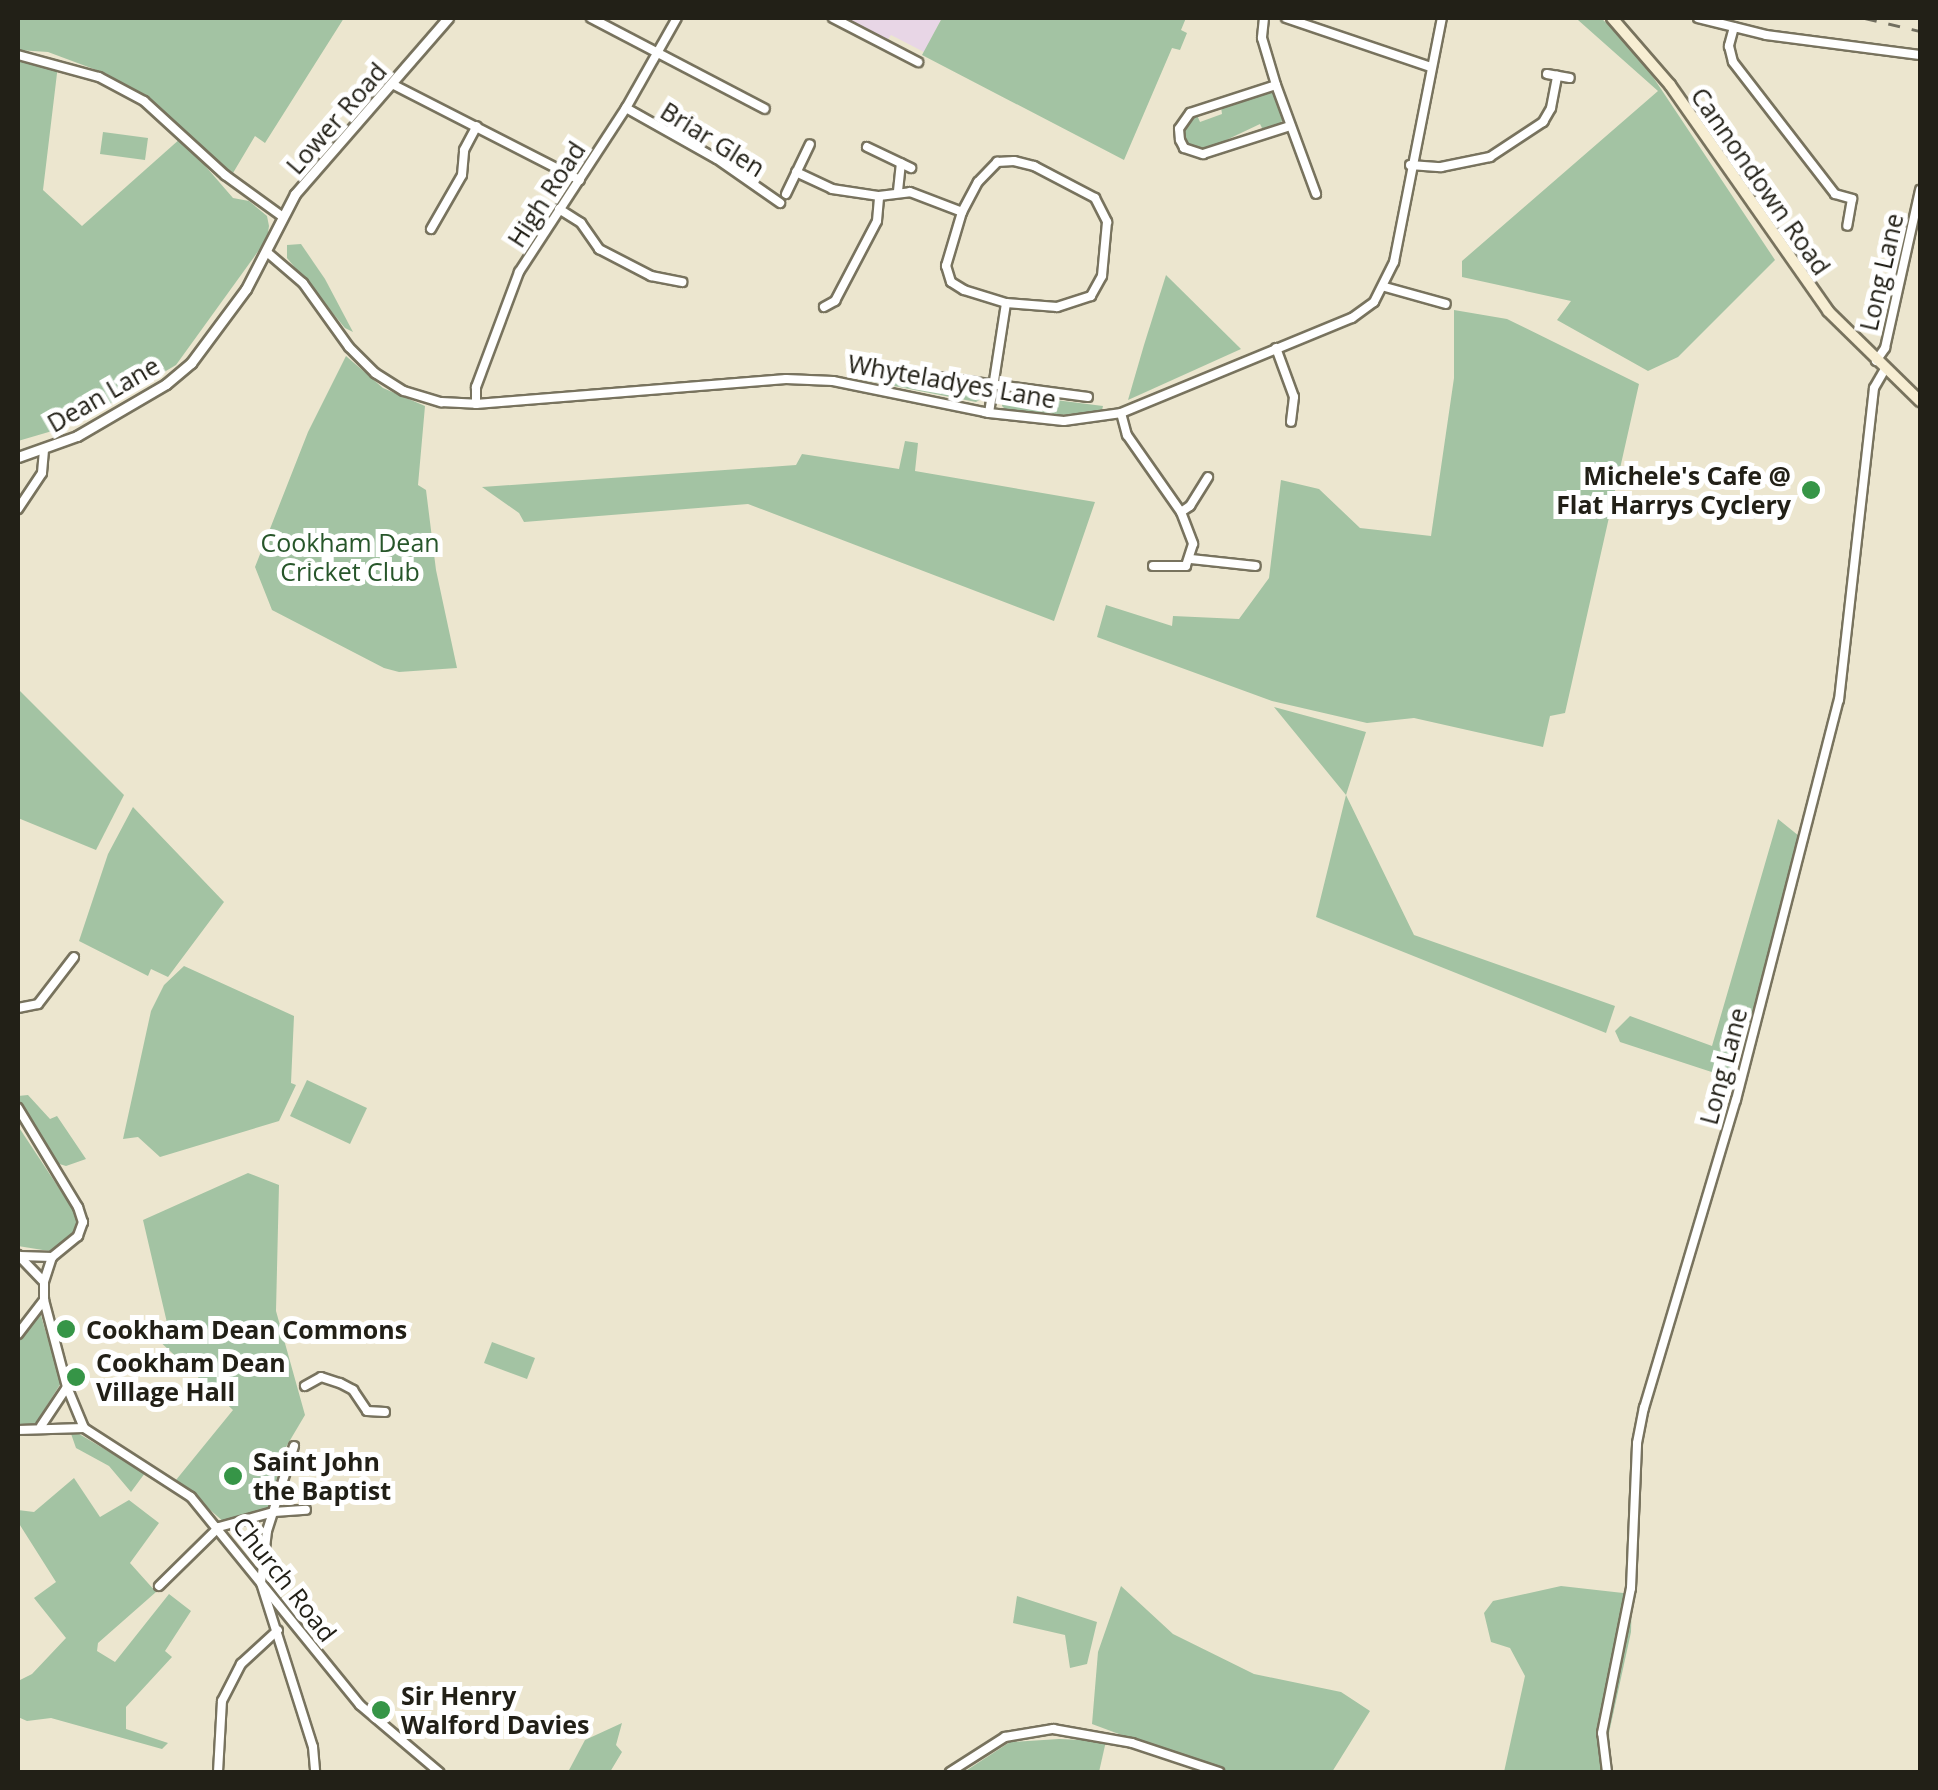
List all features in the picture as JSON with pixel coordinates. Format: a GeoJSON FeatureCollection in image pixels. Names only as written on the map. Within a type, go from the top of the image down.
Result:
{"type":"FeatureCollection","features":[{"type":"Feature","properties":{"kind":"main road","name":"Cannondown Road"},"geometry":{"type":"LineString","coordinates":[[1617,19],[1670,85],[1828,311],[1920,401]]}},
{"type":"Feature","properties":{"kind":"street","name":"Lower Road"},"geometry":{"type":"LineString","coordinates":[[268,253],[295,194],[448,18]]}},
{"type":"Feature","properties":{"kind":"street"},"geometry":{"type":"LineString","coordinates":[[591,18],[764,109]]}},
{"type":"Feature","properties":{"kind":"street","name":"High Road"},"geometry":{"type":"LineString","coordinates":[[476,404],[476,387],[519,272],[626,108],[677,18]]}},
{"type":"Feature","properties":{"kind":"street"},"geometry":{"type":"LineString","coordinates":[[834,18],[918,62]]}},
{"type":"Feature","properties":{"kind":"street"},"geometry":{"type":"LineString","coordinates":[[1264,18],[1262,38],[1316,194]]}},
{"type":"Feature","properties":{"kind":"street"},"geometry":{"type":"LineString","coordinates":[[1286,18],[1430,67]]}},
{"type":"Feature","properties":{"kind":"street"},"geometry":{"type":"LineString","coordinates":[[1442,18],[1410,165],[1394,262],[1384,287],[1446,304]]}},
{"type":"Feature","properties":{"kind":"street"},"geometry":{"type":"LineString","coordinates":[[1698,18],[1920,55]]}},
{"type":"Feature","properties":{"kind":"street"},"geometry":{"type":"LineString","coordinates":[[1734,27],[1729,46],[1733,62],[1835,194],[1852,199]]}},
{"type":"Feature","properties":{"kind":"street"},"geometry":{"type":"LineString","coordinates":[[18,55],[100,76],[144,101],[225,175],[283,217]]}},
{"type":"Feature","properties":{"kind":"street"},"geometry":{"type":"LineString","coordinates":[[1410,165],[1440,167],[1490,157],[1544,122],[1551,108],[1552,74],[1570,78]]}},
{"type":"Feature","properties":{"kind":"street"},"geometry":{"type":"LineString","coordinates":[[392,84],[580,180]]}},
{"type":"Feature","properties":{"kind":"street"},"geometry":{"type":"LineString","coordinates":[[1276,85],[1190,113],[1179,128],[1180,140],[1184,148],[1203,154],[1290,126]]}},
{"type":"Feature","properties":{"kind":"street","name":"Briar Glen"},"geometry":{"type":"LineString","coordinates":[[626,108],[717,159],[780,203]]}},
{"type":"Feature","properties":{"kind":"street"},"geometry":{"type":"LineString","coordinates":[[430,228],[462,175],[464,150],[476,126]]}},
{"type":"Feature","properties":{"kind":"street"},"geometry":{"type":"LineString","coordinates":[[786,194],[810,144]]}},
{"type":"Feature","properties":{"kind":"street"},"geometry":{"type":"LineString","coordinates":[[867,147],[911,168]]}},
{"type":"Feature","properties":{"kind":"street"},"geometry":{"type":"LineString","coordinates":[[1014,161],[1034,166],[1095,198],[1104,208],[1102,276],[1091,296],[1057,307],[1006,303],[951,282],[946,266],[962,212],[978,182],[997,162],[1014,161]]}},
{"type":"Feature","properties":{"kind":"street"},"geometry":{"type":"LineString","coordinates":[[898,191],[901,163]]}},
{"type":"Feature","properties":{"kind":"street"},"geometry":{"type":"LineString","coordinates":[[796,172],[832,189],[878,196],[898,191],[962,212]]}},
{"type":"Feature","properties":{"kind":"street"},"geometry":{"type":"LineString","coordinates":[[1847,226],[1855,186]]}},
{"type":"Feature","properties":{"kind":"street","name":"Long Lane"},"geometry":{"type":"LineString","coordinates":[[1607,1772],[1602,1732],[1631,1588],[1637,1444],[1644,1408],[1736,1100],[1839,700],[1874,388],[1920,190]]}},
{"type":"Feature","properties":{"kind":"street"},"geometry":{"type":"LineString","coordinates":[[824,308],[835,301],[877,221],[878,196]]}},
{"type":"Feature","properties":{"kind":"street"},"geometry":{"type":"LineString","coordinates":[[560,209],[581,224],[598,249],[650,276],[682,282]]}},
{"type":"Feature","properties":{"kind":"street","name":"Whyteladyes Lane"},"geometry":{"type":"LineString","coordinates":[[268,253],[303,283],[349,347],[375,373],[404,392],[476,404],[786,378],[833,381],[989,412],[1064,421],[1120,412],[1352,318],[1384,287]]}},
{"type":"Feature","properties":{"kind":"street","name":"Dean Lane"},"geometry":{"type":"LineString","coordinates":[[18,457],[44,450],[166,384],[191,362],[268,253]]}},
{"type":"Feature","properties":{"kind":"street"},"geometry":{"type":"LineString","coordinates":[[989,412],[1006,303]]}},
{"type":"Feature","properties":{"kind":"street"},"geometry":{"type":"LineString","coordinates":[[1276,348],[1294,397],[1292,422]]}},
{"type":"Feature","properties":{"kind":"street"},"geometry":{"type":"LineString","coordinates":[[855,366],[1088,396]]}},
{"type":"Feature","properties":{"kind":"street"},"geometry":{"type":"LineString","coordinates":[[1120,412],[1127,435],[1181,512],[1193,544],[1186,566],[1153,566]]}},
{"type":"Feature","properties":{"kind":"street"},"geometry":{"type":"LineString","coordinates":[[18,509],[42,473],[44,450]]}},
{"type":"Feature","properties":{"kind":"street"},"geometry":{"type":"LineString","coordinates":[[1181,512],[1190,506],[1208,477]]}},
{"type":"Feature","properties":{"kind":"street"},"geometry":{"type":"LineString","coordinates":[[1191,560],[1256,566]]}},
{"type":"Feature","properties":{"kind":"street"},"geometry":{"type":"LineString","coordinates":[[18,1008],[38,1004],[74,958]]}},
{"type":"Feature","properties":{"kind":"street"},"geometry":{"type":"LineString","coordinates":[[18,1108],[78,1206],[82,1222],[78,1236],[52,1257],[44,1282],[44,1300],[67,1387],[84,1428],[41,1426],[18,1430]]}},
{"type":"Feature","properties":{"kind":"street"},"geometry":{"type":"LineString","coordinates":[[19,1255],[52,1257]]}},
{"type":"Feature","properties":{"kind":"street"},"geometry":{"type":"LineString","coordinates":[[19,1255],[44,1282]]}},
{"type":"Feature","properties":{"kind":"street"},"geometry":{"type":"LineString","coordinates":[[18,1334],[44,1300]]}},
{"type":"Feature","properties":{"kind":"street"},"geometry":{"type":"LineString","coordinates":[[305,1386],[321,1378],[340,1383],[353,1390],[367,1411],[385,1412]]}},
{"type":"Feature","properties":{"kind":"street"},"geometry":{"type":"LineString","coordinates":[[41,1426],[67,1387]]}},
{"type":"Feature","properties":{"kind":"street","name":"Church Road"},"geometry":{"type":"LineString","coordinates":[[84,1428],[191,1498],[360,1705],[439,1772]]}},
{"type":"Feature","properties":{"kind":"street"},"geometry":{"type":"LineString","coordinates":[[294,1446],[266,1531],[261,1583],[314,1746],[316,1772]]}},
{"type":"Feature","properties":{"kind":"street"},"geometry":{"type":"LineString","coordinates":[[159,1586],[219,1528],[274,1512],[306,1510]]}},
{"type":"Feature","properties":{"kind":"street"},"geometry":{"type":"LineString","coordinates":[[218,1772],[222,1701],[241,1664],[278,1630]]}},
{"type":"Feature","properties":{"kind":"street"},"geometry":{"type":"LineString","coordinates":[[286,1651],[307,1640]]}},
{"type":"Feature","properties":{"kind":"street"},"geometry":{"type":"LineString","coordinates":[[950,1772],[1005,1737],[1052,1729],[1132,1743],[1219,1772]]}},
{"type":"Feature","properties":{"kind":"shaded area"},"geometry":{"type":"Polygon","coordinates":[[[844,18],[942,18],[924,52],[891,35],[887,41],[844,18]]]}},
{"type":"Feature","properties":{"kind":"green space"},"geometry":{"type":"Polygon","coordinates":[[[18,18],[344,18],[265,143],[255,136],[233,173],[107,74],[48,52],[18,50],[18,18]]]}},
{"type":"Feature","properties":{"kind":"green space"},"geometry":{"type":"Polygon","coordinates":[[[942,18],[1186,18],[1181,30],[1187,33],[1180,50],[1172,48],[1124,160],[922,55],[942,18]]]}},
{"type":"Feature","properties":{"kind":"green space"},"geometry":{"type":"Polygon","coordinates":[[[1580,18],[1601,18],[1635,50],[1775,260],[1678,357],[1648,371],[1557,320],[1571,301],[1462,277],[1462,261],[1658,91],[1580,18]]]}},
{"type":"Feature","properties":{"kind":"green space"},"geometry":{"type":"Polygon","coordinates":[[[18,58],[58,65],[43,190],[82,226],[181,138],[233,198],[249,201],[267,216],[269,226],[267,239],[176,365],[76,424],[18,441],[18,58]]]}},
{"type":"Feature","properties":{"kind":"green space"},"geometry":{"type":"Polygon","coordinates":[[[1268,90],[1273,92],[1283,119],[1280,124],[1263,130],[1260,124],[1201,152],[1187,148],[1182,131],[1190,118],[1197,115],[1200,122],[1222,114],[1221,107],[1268,90]]]}},
{"type":"Feature","properties":{"kind":"green space"},"geometry":{"type":"Polygon","coordinates":[[[103,132],[148,138],[145,160],[100,154],[103,132]]]}},
{"type":"Feature","properties":{"kind":"green space"},"geometry":{"type":"Polygon","coordinates":[[[301,244],[353,332],[345,328],[287,258],[287,245],[301,244]]]}},
{"type":"Feature","properties":{"kind":"green space"},"geometry":{"type":"Polygon","coordinates":[[[1166,275],[1241,349],[1128,400],[1144,345],[1166,275]]]}},
{"type":"Feature","properties":{"kind":"green space"},"geometry":{"type":"Polygon","coordinates":[[[1454,310],[1507,319],[1639,384],[1565,713],[1550,716],[1543,747],[1414,718],[1367,723],[1272,701],[1097,637],[1106,605],[1172,626],[1173,616],[1239,619],[1269,578],[1281,480],[1319,489],[1360,528],[1431,536],[1454,378],[1454,310]]]}},
{"type":"Feature","properties":{"kind":"green space","name":"Cookham Dean Cricket Club"},"geometry":{"type":"Polygon","coordinates":[[[346,356],[383,388],[425,406],[418,485],[426,490],[436,570],[457,668],[399,672],[384,668],[272,610],[255,567],[308,432],[346,356]]]}},
{"type":"Feature","properties":{"kind":"green space"},"geometry":{"type":"Polygon","coordinates":[[[863,372],[976,389],[981,399],[976,402],[858,379],[863,372]]]}},
{"type":"Feature","properties":{"kind":"green space"},"geometry":{"type":"Polygon","coordinates":[[[1009,394],[1103,406],[1102,410],[1062,415],[1007,411],[1002,406],[1003,398],[1009,394]]]}},
{"type":"Feature","properties":{"kind":"green space"},"geometry":{"type":"Polygon","coordinates":[[[905,441],[918,443],[915,471],[1095,502],[1054,621],[748,504],[524,522],[519,513],[482,487],[796,465],[802,454],[899,469],[905,441]]]}},
{"type":"Feature","properties":{"kind":"green space"},"geometry":{"type":"Polygon","coordinates":[[[18,689],[124,795],[96,850],[18,818],[18,689]]]}},
{"type":"Feature","properties":{"kind":"green space"},"geometry":{"type":"Polygon","coordinates":[[[1274,707],[1366,732],[1346,795],[1274,707]]]}},
{"type":"Feature","properties":{"kind":"green space"},"geometry":{"type":"Polygon","coordinates":[[[1346,795],[1414,935],[1615,1006],[1606,1033],[1316,917],[1346,795]]]}},
{"type":"Feature","properties":{"kind":"green space"},"geometry":{"type":"Polygon","coordinates":[[[133,807],[224,902],[168,977],[151,969],[148,976],[79,941],[108,854],[133,807]]]}},
{"type":"Feature","properties":{"kind":"green space"},"geometry":{"type":"Polygon","coordinates":[[[1778,819],[1799,836],[1757,1004],[1733,1079],[1620,1042],[1615,1031],[1630,1016],[1712,1046],[1778,819]]]}},
{"type":"Feature","properties":{"kind":"green space"},"geometry":{"type":"Polygon","coordinates":[[[184,966],[294,1016],[291,1083],[296,1085],[279,1121],[160,1157],[138,1137],[123,1139],[151,1011],[164,985],[184,966]]]}},
{"type":"Feature","properties":{"kind":"green space"},"geometry":{"type":"Polygon","coordinates":[[[307,1080],[367,1108],[350,1144],[290,1116],[307,1080]]]}},
{"type":"Feature","properties":{"kind":"green space"},"geometry":{"type":"Polygon","coordinates":[[[28,1095],[50,1119],[57,1116],[86,1159],[66,1166],[56,1163],[18,1101],[18,1096],[28,1095]]]}},
{"type":"Feature","properties":{"kind":"green space"},"geometry":{"type":"Polygon","coordinates":[[[18,1126],[78,1217],[75,1235],[49,1251],[18,1246],[18,1126]]]}},
{"type":"Feature","properties":{"kind":"green space"},"geometry":{"type":"Polygon","coordinates":[[[248,1173],[279,1185],[276,1311],[305,1415],[286,1447],[267,1512],[225,1523],[176,1480],[233,1410],[155,1337],[168,1327],[143,1220],[248,1173]]]}},
{"type":"Feature","properties":{"kind":"green space"},"geometry":{"type":"Polygon","coordinates":[[[39,1309],[61,1383],[36,1423],[18,1427],[18,1337],[39,1309]]]}},
{"type":"Feature","properties":{"kind":"green space"},"geometry":{"type":"Polygon","coordinates":[[[492,1342],[535,1358],[527,1379],[484,1363],[492,1342]]]}},
{"type":"Feature","properties":{"kind":"green space"},"geometry":{"type":"Polygon","coordinates":[[[69,1428],[145,1473],[131,1492],[109,1466],[76,1448],[69,1428]]]}},
{"type":"Feature","properties":{"kind":"green space"},"geometry":{"type":"Polygon","coordinates":[[[74,1478],[100,1517],[129,1500],[159,1523],[130,1563],[156,1592],[98,1643],[97,1651],[115,1662],[169,1594],[191,1611],[165,1651],[172,1657],[126,1707],[126,1729],[168,1743],[162,1749],[51,1718],[27,1721],[18,1717],[18,1681],[32,1674],[66,1638],[34,1598],[56,1582],[18,1522],[18,1510],[34,1512],[74,1478]]]}},
{"type":"Feature","properties":{"kind":"green space"},"geometry":{"type":"Polygon","coordinates":[[[1121,1586],[1173,1634],[1254,1674],[1341,1692],[1370,1711],[1332,1772],[1221,1772],[1092,1724],[1098,1652],[1121,1586]]]}},
{"type":"Feature","properties":{"kind":"green space"},"geometry":{"type":"Polygon","coordinates":[[[1561,1586],[1632,1594],[1631,1632],[1609,1733],[1611,1772],[1504,1772],[1525,1676],[1510,1648],[1491,1642],[1484,1613],[1493,1601],[1561,1586]]]}},
{"type":"Feature","properties":{"kind":"green space"},"geometry":{"type":"Polygon","coordinates":[[[1017,1596],[1097,1622],[1087,1664],[1070,1668],[1065,1635],[1013,1623],[1017,1596]]]}},
{"type":"Feature","properties":{"kind":"green space"},"geometry":{"type":"Polygon","coordinates":[[[622,1723],[616,1745],[622,1752],[610,1772],[568,1772],[585,1740],[622,1723]]]}},
{"type":"Feature","properties":{"kind":"green space"},"geometry":{"type":"Polygon","coordinates":[[[1106,1741],[1099,1772],[964,1772],[1010,1742],[1106,1741]]]}},
{"type":"Feature","properties":{"kind":"railway"},"geometry":{"type":"LineString","coordinates":[[1865,18],[1920,31]]}},
{"type":"Feature","properties":{"kind":"place","name":"Michele's Cafe @ Flat Harrys Cyclery"},"geometry":{"type":"Point","coordinates":[1811,490]}},
{"type":"Feature","properties":{"kind":"place","name":"Cookham Dean Commons"},"geometry":{"type":"Point","coordinates":[66,1329]}},
{"type":"Feature","properties":{"kind":"place","name":"Cookham Dean Village Hall"},"geometry":{"type":"Point","coordinates":[76,1377]}},
{"type":"Feature","properties":{"kind":"place","name":"Saint John the Baptist"},"geometry":{"type":"Point","coordinates":[233,1476]}},
{"type":"Feature","properties":{"kind":"place","name":"Sir Henry Walford Davies"},"geometry":{"type":"Point","coordinates":[381,1710]}}]}
